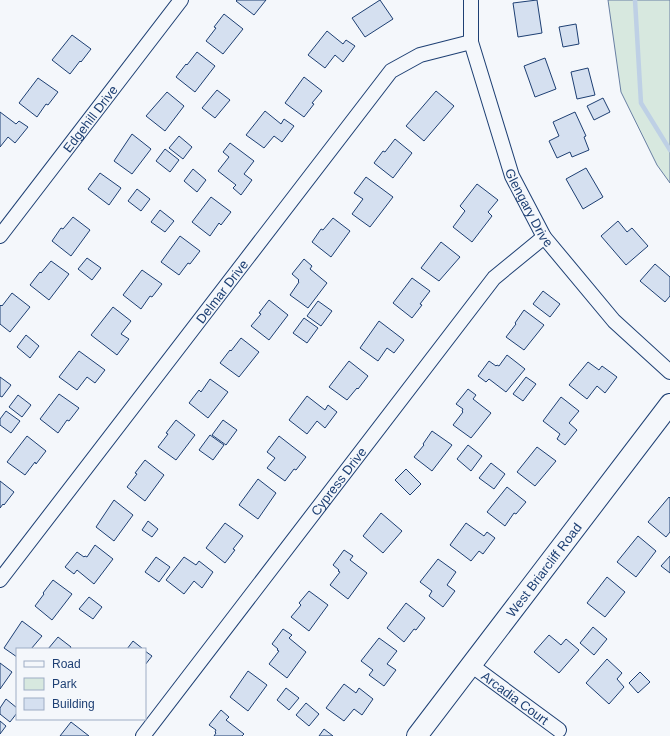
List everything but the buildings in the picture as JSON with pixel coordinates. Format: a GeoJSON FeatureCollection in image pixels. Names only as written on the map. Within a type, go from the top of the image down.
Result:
{"type":"FeatureCollection","features":[{"type":"Feature","properties":{"kind":"street","name":"Edgehill Drive"},"geometry":{"type":"LineString","coordinates":[[0,236],[181,0]]}},
{"type":"Feature","properties":{"kind":"street","name":"Glengary Drive"},"geometry":{"type":"LineString","coordinates":[[471,0],[471,42],[512,176],[544,237],[614,321],[670,372]]}},
{"type":"Feature","properties":{"kind":"street","name":"Delmar Drive"},"geometry":{"type":"LineString","coordinates":[[0,580],[391,71],[420,55],[471,42]]}},
{"type":"Feature","properties":{"kind":"street","name":"Cypress Drive"},"geometry":{"type":"LineString","coordinates":[[142,736],[494,278],[544,237]]}},
{"type":"Feature","properties":{"kind":"street","name":"West Briarcliff Road"},"geometry":{"type":"LineString","coordinates":[[417,736],[670,404]]}},
{"type":"Feature","properties":{"kind":"street","name":"Arcadia Court"},"geometry":{"type":"LineString","coordinates":[[471,665],[559,730]]}},
{"type":"Feature","properties":{"kind":"green space"},"geometry":{"type":"Polygon","coordinates":[[[608,0],[670,0],[670,183],[657,165],[621,92],[608,0]]]}},
{"type":"Feature","properties":{"kind":"waterway"},"geometry":{"type":"LineString","coordinates":[[635,0],[641,103],[670,150]]}}]}
